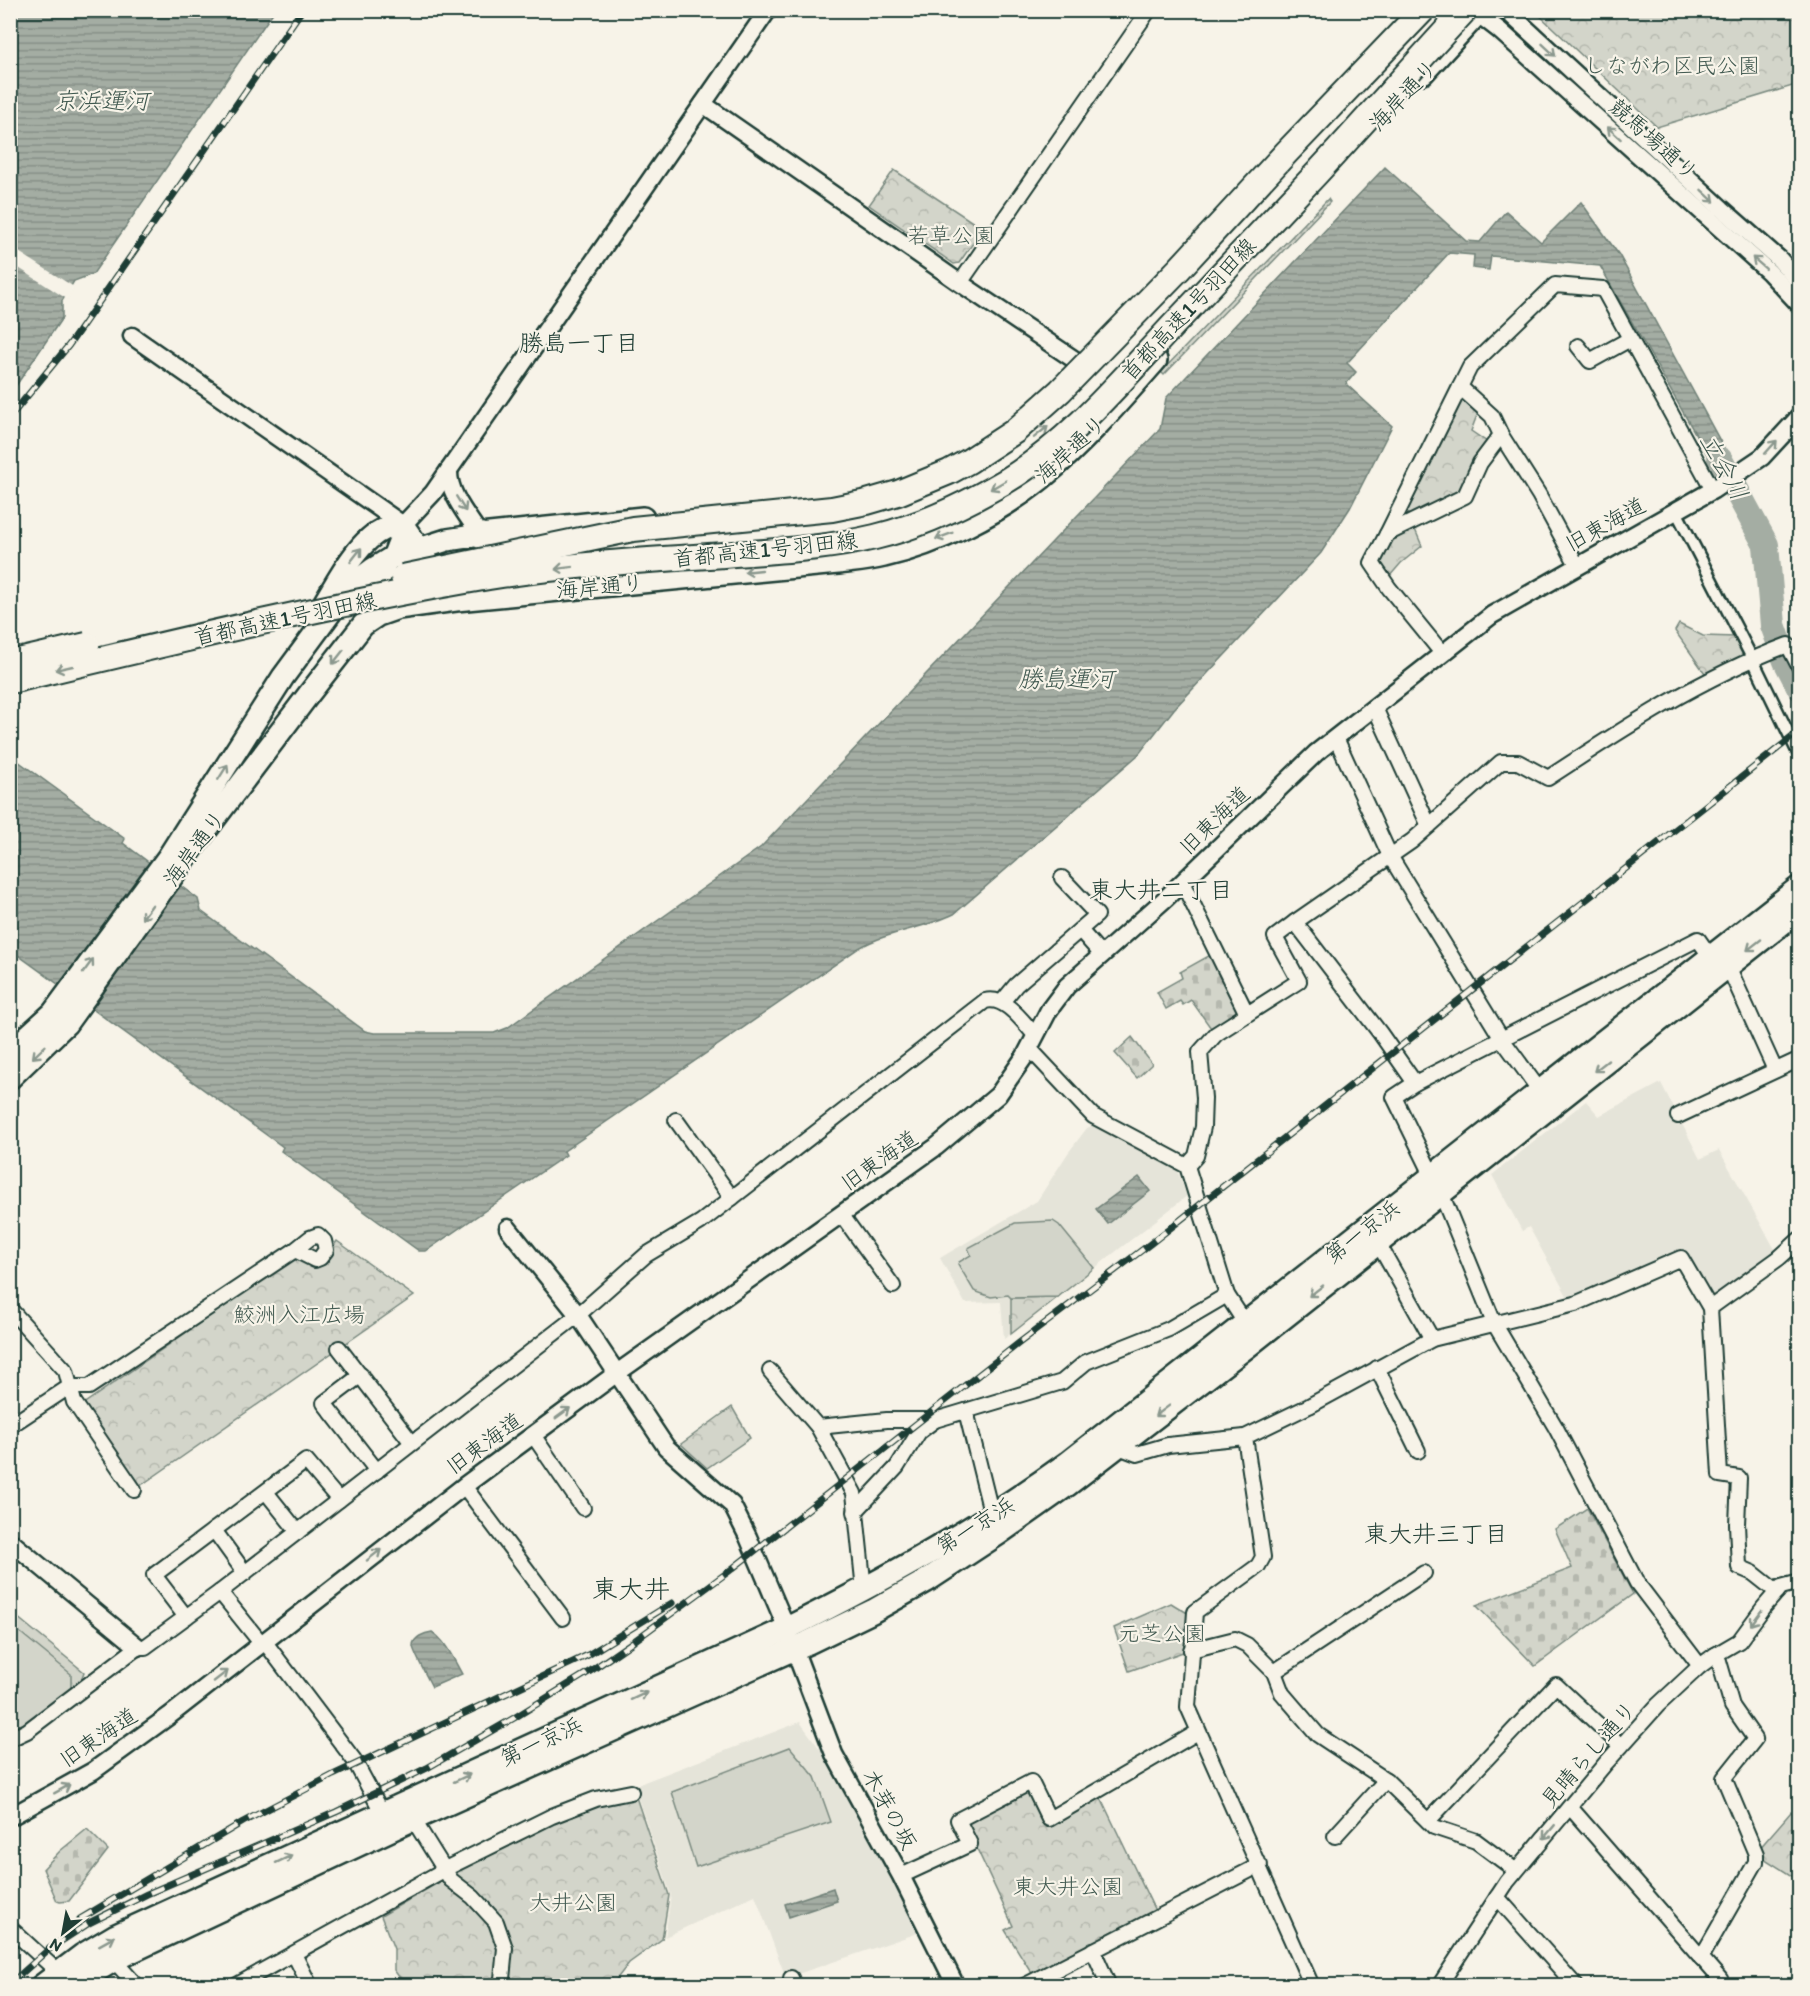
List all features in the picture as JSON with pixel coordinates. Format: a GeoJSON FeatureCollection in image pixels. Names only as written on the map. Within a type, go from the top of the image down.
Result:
{"type":"FeatureCollection","features":[{"type":"Feature","properties":{"kind":"highway","name":"首都高速1号羽田線"},"geometry":{"type":"LineString","coordinates":[[10,663],[588,537],[676,524],[832,509],[867,502],[898,493],[949,472],[1015,431],[1060,391],[1179,269],[1423,10]]}},
{"type":"Feature","properties":{"kind":"highway"},"geometry":{"type":"LineString","coordinates":[[1106,416],[1105,389],[1157,321],[1447,10]]}},
{"type":"Feature","properties":{"kind":"highway","name":"首都高速1号羽田線"},"geometry":{"type":"LineString","coordinates":[[10,681],[347,604],[492,577],[611,563],[796,550],[838,544],[902,529],[947,512],[1010,478],[1039,458],[1083,420],[1474,11]]}},
{"type":"Feature","properties":{"kind":"highway"},"geometry":{"type":"LineString","coordinates":[[480,535],[491,543],[505,548],[531,553],[566,551],[834,528],[894,514],[931,500],[979,476],[1027,444],[1049,426],[1123,346],[1179,269]]}},
{"type":"Feature","properties":{"kind":"highway","name":"第一京浜"},"geometry":{"type":"LineString","coordinates":[[57,1981],[83,1955],[115,1936],[383,1814],[789,1639],[873,1611],[926,1581],[1050,1497],[1116,1446],[1250,1331],[1719,961],[1800,887]]}},
{"type":"Feature","properties":{"kind":"highway","name":"第一京浜"},"geometry":{"type":"LineString","coordinates":[[57,1981],[117,1958],[789,1639],[864,1590],[992,1516],[1250,1331],[1378,1243],[1436,1185],[1540,1091],[1719,961],[1800,909]]}},
{"type":"Feature","properties":{"kind":"main road","name":"海岸通り"},"geometry":{"type":"LineString","coordinates":[[175,861],[283,677],[350,589],[373,568],[417,548],[447,540],[806,502],[863,493],[921,475],[994,436],[1042,397],[1078,362],[1410,10]]}},
{"type":"Feature","properties":{"kind":"main road","name":"海岸通り"},"geometry":{"type":"LineString","coordinates":[[10,1078],[60,1019],[175,861],[363,625],[378,615],[420,604],[838,563],[884,556],[951,534],[1005,504],[1040,479],[1070,453],[1474,11]]}},
{"type":"Feature","properties":{"kind":"main road"},"geometry":{"type":"LineString","coordinates":[[283,677],[337,581],[372,536],[386,528],[403,525],[417,548],[455,589],[522,583],[554,590]]}},
{"type":"Feature","properties":{"kind":"main road","name":"海岸通り"},"geometry":{"type":"LineString","coordinates":[[10,1052],[60,1019]]}},
{"type":"Feature","properties":{"kind":"street"},"geometry":{"type":"LineString","coordinates":[[363,625],[403,525],[433,493],[768,10]]}},
{"type":"Feature","properties":{"kind":"street"},"geometry":{"type":"LineString","coordinates":[[960,283],[1149,10]]}},
{"type":"Feature","properties":{"kind":"street","name":"競馬場通り"},"geometry":{"type":"LineString","coordinates":[[1506,10],[1780,260],[1800,283]]}},
{"type":"Feature","properties":{"kind":"street","name":"競馬場通り"},"geometry":{"type":"LineString","coordinates":[[1474,11],[1499,30],[1769,272],[1800,305]]}},
{"type":"Feature","properties":{"kind":"street"},"geometry":{"type":"LineString","coordinates":[[704,104],[960,283],[1078,362]]}},
{"type":"Feature","properties":{"kind":"street"},"geometry":{"type":"LineString","coordinates":[[1442,653],[1389,588],[1372,563],[1470,367],[1555,285],[1602,289],[1716,488]]}},
{"type":"Feature","properties":{"kind":"street"},"geometry":{"type":"LineString","coordinates":[[132,336],[403,525],[427,537],[447,540]]}},
{"type":"Feature","properties":{"kind":"street"},"geometry":{"type":"LineString","coordinates":[[1578,346],[1590,361],[1630,339]]}},
{"type":"Feature","properties":{"kind":"street"},"geometry":{"type":"LineString","coordinates":[[1460,387],[1492,416],[1578,565]]}},
{"type":"Feature","properties":{"kind":"street","name":"旧東海道"},"geometry":{"type":"LineString","coordinates":[[10,1817],[93,1771],[176,1711],[464,1486],[617,1373],[936,1147],[998,1095],[1032,1042],[1049,1010],[1067,986],[1182,882],[1316,753],[1492,615],[1716,488],[1762,458],[1800,416]]}},
{"type":"Feature","properties":{"kind":"street"},"geometry":{"type":"LineString","coordinates":[[1387,534],[1465,496],[1480,463],[1501,435]]}},
{"type":"Feature","properties":{"kind":"street"},"geometry":{"type":"LineString","coordinates":[[449,470],[452,489],[480,535]]}},
{"type":"Feature","properties":{"kind":"street"},"geometry":{"type":"LineString","coordinates":[[1676,511],[1800,757]]}},
{"type":"Feature","properties":{"kind":"street"},"geometry":{"type":"LineString","coordinates":[[1187,1166],[1196,1156],[1203,1127],[1204,1098],[1200,1052],[1216,1034],[1299,981],[1275,937],[1429,826],[1501,762],[1518,762],[1548,778],[1622,730],[1714,676],[1752,658],[1788,645],[1800,668]]}},
{"type":"Feature","properties":{"kind":"street"},"geometry":{"type":"LineString","coordinates":[[1375,708],[1429,826]]}},
{"type":"Feature","properties":{"kind":"street"},"geometry":{"type":"LineString","coordinates":[[1336,738],[1390,856],[1502,1039],[1540,1091]]}},
{"type":"Feature","properties":{"kind":"street"},"geometry":{"type":"LineString","coordinates":[[1002,1002],[1016,985],[1097,915],[1062,878]]}},
{"type":"Feature","properties":{"kind":"street"},"geometry":{"type":"LineString","coordinates":[[1182,882],[1247,1014]]}},
{"type":"Feature","properties":{"kind":"street"},"geometry":{"type":"LineString","coordinates":[[1295,922],[1380,1033],[1415,1083]]}},
{"type":"Feature","properties":{"kind":"street"},"geometry":{"type":"LineString","coordinates":[[1080,930],[1102,955]]}},
{"type":"Feature","properties":{"kind":"street"},"geometry":{"type":"LineString","coordinates":[[1701,1666],[1637,1583],[1556,1428],[1494,1323],[1436,1185],[1394,1096],[1415,1083],[1698,939],[1719,961],[1775,1070]]}},
{"type":"Feature","properties":{"kind":"street"},"geometry":{"type":"LineString","coordinates":[[10,1739],[27,1731],[138,1647],[145,1647],[220,1592],[578,1315],[646,1255],[701,1222],[985,1001],[992,999],[1002,1002],[1093,1116],[1187,1166],[1227,1295],[1250,1331]]}},
{"type":"Feature","properties":{"kind":"street"},"geometry":{"type":"LineString","coordinates":[[1678,1116],[1800,1059]]}},
{"type":"Feature","properties":{"kind":"street"},"geometry":{"type":"LineString","coordinates":[[676,1120],[732,1198]]}},
{"type":"Feature","properties":{"kind":"street"},"geometry":{"type":"LineString","coordinates":[[841,1214],[893,1286]]}},
{"type":"Feature","properties":{"kind":"street","name":"木芽の坂"},"geometry":{"type":"LineString","coordinates":[[508,1228],[578,1315],[666,1447],[732,1505],[748,1537],[834,1754],[901,1876],[956,1986]]}},
{"type":"Feature","properties":{"kind":"street"},"geometry":{"type":"LineString","coordinates":[[1710,1308],[1800,1239]]}},
{"type":"Feature","properties":{"kind":"street"},"geometry":{"type":"LineString","coordinates":[[1378,1243],[1432,1339]]}},
{"type":"Feature","properties":{"kind":"street"},"geometry":{"type":"LineString","coordinates":[[10,1426],[69,1387],[89,1387],[295,1250]]}},
{"type":"Feature","properties":{"kind":"street"},"geometry":{"type":"LineString","coordinates":[[1116,1446],[1137,1454],[1168,1445],[1245,1437],[1309,1406],[1432,1339],[1575,1304],[1681,1258],[1710,1308],[1720,1475],[1739,1478],[1737,1524],[1739,1567],[1753,1573],[1777,1592]]}},
{"type":"Feature","properties":{"kind":"street"},"geometry":{"type":"LineString","coordinates":[[818,1427],[887,1420],[934,1420],[1062,1382],[1086,1362],[1169,1329],[1227,1295]]}},
{"type":"Feature","properties":{"kind":"street"},"geometry":{"type":"LineString","coordinates":[[10,1309],[66,1371],[74,1402],[134,1490]]}},
{"type":"Feature","properties":{"kind":"street"},"geometry":{"type":"LineString","coordinates":[[339,1348],[412,1443]]}},
{"type":"Feature","properties":{"kind":"street"},"geometry":{"type":"LineString","coordinates":[[1377,1368],[1418,1451]]}},
{"type":"Feature","properties":{"kind":"street"},"geometry":{"type":"LineString","coordinates":[[770,1371],[818,1427],[854,1493],[864,1590]]}},
{"type":"Feature","properties":{"kind":"street"},"geometry":{"type":"LineString","coordinates":[[361,1375],[324,1403],[376,1472]]}},
{"type":"Feature","properties":{"kind":"street"},"geometry":{"type":"LineString","coordinates":[[966,1411],[992,1516]]}},
{"type":"Feature","properties":{"kind":"street"},"geometry":{"type":"LineString","coordinates":[[855,1512],[897,1467],[919,1432],[934,1420]]}},
{"type":"Feature","properties":{"kind":"street"},"geometry":{"type":"LineString","coordinates":[[533,1435],[583,1508]]}},
{"type":"Feature","properties":{"kind":"street"},"geometry":{"type":"LineString","coordinates":[[1245,1437],[1263,1557],[1258,1566],[1195,1612],[1188,1707],[1311,1986]]}},
{"type":"Feature","properties":{"kind":"street"},"geometry":{"type":"LineString","coordinates":[[186,1617],[154,1575],[306,1461],[339,1500]]}},
{"type":"Feature","properties":{"kind":"street"},"geometry":{"type":"LineString","coordinates":[[464,1486],[563,1618]]}},
{"type":"Feature","properties":{"kind":"street"},"geometry":{"type":"LineString","coordinates":[[266,1492],[298,1532]]}},
{"type":"Feature","properties":{"kind":"street"},"geometry":{"type":"LineString","coordinates":[[214,1530],[245,1573]]}},
{"type":"Feature","properties":{"kind":"street"},"geometry":{"type":"LineString","coordinates":[[10,1541],[138,1647]]}},
{"type":"Feature","properties":{"kind":"street"},"geometry":{"type":"LineString","coordinates":[[1274,1672],[1424,1573]]}},
{"type":"Feature","properties":{"kind":"street","name":"見晴らし通り"},"geometry":{"type":"LineString","coordinates":[[1439,1986],[1515,1872],[1658,1705],[1701,1666],[1739,1641],[1781,1587],[1800,1582]]}},
{"type":"Feature","properties":{"kind":"street"},"geometry":{"type":"LineString","coordinates":[[220,1592],[263,1642],[354,1760],[383,1814]]}},
{"type":"Feature","properties":{"kind":"street"},"geometry":{"type":"LineString","coordinates":[[1191,1650],[1235,1639],[1247,1645],[1274,1672],[1282,1693],[1318,1735],[1386,1780],[1434,1827],[1476,1841],[1515,1872]]}},
{"type":"Feature","properties":{"kind":"street"},"geometry":{"type":"LineString","coordinates":[[1701,1958],[1756,1862],[1756,1854],[1724,1778],[1755,1739],[1732,1706],[1719,1661],[1715,1655]]}},
{"type":"Feature","properties":{"kind":"street"},"geometry":{"type":"LineString","coordinates":[[1428,1821],[1556,1685],[1622,1746]]}},
{"type":"Feature","properties":{"kind":"street"},"geometry":{"type":"LineString","coordinates":[[901,1876],[970,1844],[958,1820],[1031,1782],[1049,1819],[1198,1732]]}},
{"type":"Feature","properties":{"kind":"street"},"geometry":{"type":"LineString","coordinates":[[1335,1836],[1386,1780]]}},
{"type":"Feature","properties":{"kind":"street"},"geometry":{"type":"LineString","coordinates":[[235,1986],[445,1869],[552,1816],[596,1799],[631,1792]]}},
{"type":"Feature","properties":{"kind":"street"},"geometry":{"type":"LineString","coordinates":[[1570,1807],[1720,1978],[1715,1986]]}},
{"type":"Feature","properties":{"kind":"street"},"geometry":{"type":"LineString","coordinates":[[413,1819],[451,1880],[473,1897],[496,1922],[505,1948],[502,1979],[498,1986]]}},
{"type":"Feature","properties":{"kind":"street"},"geometry":{"type":"LineString","coordinates":[[1024,1986],[1260,1866]]}},
{"type":"Feature","properties":{"kind":"street"},"geometry":{"type":"LineString","coordinates":[[1497,1897],[1576,1986]]}},
{"type":"Feature","properties":{"kind":"street"},"geometry":{"type":"LineString","coordinates":[[10,1928],[57,1981]]}},
{"type":"Feature","properties":{"kind":"street"},"geometry":{"type":"LineString","coordinates":[[1093,1950],[1108,1986]]}},
{"type":"Feature","properties":{"kind":"street"},"geometry":{"type":"LineString","coordinates":[[294,1954],[310,1986]]}},
{"type":"Feature","properties":{"kind":"street"},"geometry":{"type":"LineString","coordinates":[[117,1958],[119,1966],[136,1986]]}},
{"type":"Feature","properties":{"kind":"shaded area"},"geometry":{"type":"Polygon","coordinates":[[[1661,1083],[1700,1159],[1719,1150],[1776,1251],[1774,1258],[1710,1300],[1683,1251],[1570,1301],[1529,1227],[1522,1231],[1492,1175],[1586,1101],[1599,1116],[1661,1083]]]}},
{"type":"Feature","properties":{"kind":"shaded area"},"geometry":{"type":"Polygon","coordinates":[[[1098,1123],[1176,1167],[1187,1196],[1004,1339],[1001,1302],[965,1303],[940,1258],[1037,1201],[1087,1128],[1098,1123]]]}},
{"type":"Feature","properties":{"kind":"shaded area"},"geometry":{"type":"Polygon","coordinates":[[[800,1722],[825,1756],[921,1932],[786,1978],[755,1895],[665,1937],[671,1895],[634,1786],[800,1722]]]}},
{"type":"Feature","properties":{"kind":"green space","name":"しながわ区民公園"},"geometry":{"type":"Polygon","coordinates":[[[1535,11],[1799,11],[1799,84],[1657,127],[1535,11]]]}},
{"type":"Feature","properties":{"kind":"green space","name":"若草公園"},"geometry":{"type":"Polygon","coordinates":[[[894,170],[983,229],[959,263],[954,264],[869,205],[894,170]]]}},
{"type":"Feature","properties":{"kind":"green space"},"geometry":{"type":"Polygon","coordinates":[[[1328,199],[1330,202],[1164,375],[1161,372],[1328,199]]]}},
{"type":"Feature","properties":{"kind":"green space"},"geometry":{"type":"Polygon","coordinates":[[[1467,399],[1479,410],[1471,431],[1487,442],[1473,463],[1459,492],[1411,519],[1407,512],[1457,401],[1467,399]]]}},
{"type":"Feature","properties":{"kind":"green space"},"geometry":{"type":"Polygon","coordinates":[[[1414,527],[1422,546],[1401,563],[1389,577],[1378,560],[1392,540],[1414,527]]]}},
{"type":"Feature","properties":{"kind":"green space"},"geometry":{"type":"Polygon","coordinates":[[[1679,624],[1703,636],[1736,637],[1747,657],[1707,676],[1675,631],[1679,624]]]}},
{"type":"Feature","properties":{"kind":"green space"},"geometry":{"type":"Polygon","coordinates":[[[1214,953],[1242,1011],[1213,1031],[1191,1000],[1183,1005],[1180,1001],[1166,1009],[1157,992],[1182,978],[1180,972],[1214,953]]]}},
{"type":"Feature","properties":{"kind":"green space"},"geometry":{"type":"Polygon","coordinates":[[[1132,1037],[1152,1064],[1137,1078],[1115,1053],[1132,1037]]]}},
{"type":"Feature","properties":{"kind":"green space"},"geometry":{"type":"Polygon","coordinates":[[[1053,1221],[1059,1225],[1094,1268],[1058,1297],[1011,1298],[1008,1295],[991,1297],[974,1291],[958,1264],[971,1255],[968,1248],[1015,1223],[1053,1221]]]}},
{"type":"Feature","properties":{"kind":"green space","name":"鮫洲入江広場"},"geometry":{"type":"Polygon","coordinates":[[[337,1241],[414,1296],[140,1486],[82,1405],[296,1256],[326,1257],[337,1241]]]}},
{"type":"Feature","properties":{"kind":"green space"},"geometry":{"type":"Polygon","coordinates":[[[1058,1297],[1011,1334],[1011,1298],[1058,1297]]]}},
{"type":"Feature","properties":{"kind":"green space"},"geometry":{"type":"Polygon","coordinates":[[[732,1407],[750,1438],[707,1468],[681,1444],[732,1407]]]}},
{"type":"Feature","properties":{"kind":"green space"},"geometry":{"type":"Polygon","coordinates":[[[1587,1508],[1633,1594],[1535,1666],[1476,1605],[1572,1568],[1555,1529],[1587,1508]]]}},
{"type":"Feature","properties":{"kind":"green space","name":"元芝公園"},"geometry":{"type":"Polygon","coordinates":[[[1171,1603],[1189,1614],[1186,1651],[1129,1671],[1114,1628],[1171,1603]]]}},
{"type":"Feature","properties":{"kind":"green space"},"geometry":{"type":"Polygon","coordinates":[[[11,1612],[84,1672],[79,1685],[11,1733],[11,1612]]]}},
{"type":"Feature","properties":{"kind":"green space"},"geometry":{"type":"Polygon","coordinates":[[[11,1625],[71,1674],[71,1689],[11,1732],[11,1625]]]}},
{"type":"Feature","properties":{"kind":"green space"},"geometry":{"type":"Polygon","coordinates":[[[790,1747],[815,1777],[831,1822],[696,1867],[672,1792],[790,1747]]]}},
{"type":"Feature","properties":{"kind":"green space","name":"東大井公園"},"geometry":{"type":"Polygon","coordinates":[[[1030,1790],[1047,1826],[1099,1794],[1156,1913],[1033,1975],[1005,1930],[1013,1926],[965,1823],[1030,1790]]]}},
{"type":"Feature","properties":{"kind":"green space","name":"大井公園"},"geometry":{"type":"Polygon","coordinates":[[[635,1794],[669,1895],[662,1939],[629,1963],[612,1985],[602,1985],[599,1982],[591,1986],[405,1985],[394,1970],[394,1949],[381,1916],[554,1819],[598,1803],[635,1794]]]}},
{"type":"Feature","properties":{"kind":"green space"},"geometry":{"type":"Polygon","coordinates":[[[1791,1812],[1799,1818],[1798,1880],[1762,1857],[1759,1849],[1791,1812]]]}},
{"type":"Feature","properties":{"kind":"green space"},"geometry":{"type":"Polygon","coordinates":[[[87,1829],[108,1850],[69,1901],[57,1901],[43,1869],[60,1851],[87,1829]]]}},
{"type":"Feature","properties":{"kind":"water","name":"京浜運河"},"geometry":{"type":"Polygon","coordinates":[[[11,11],[274,11],[93,274],[74,281],[62,301],[62,318],[11,393],[11,11]]]}},
{"type":"Feature","properties":{"kind":"water","name":"勝島運河"},"geometry":{"type":"Polygon","coordinates":[[[1385,167],[1466,241],[1480,242],[1506,211],[1541,242],[1581,202],[1619,255],[1744,485],[1729,493],[1600,266],[1491,256],[1489,270],[1473,268],[1474,255],[1449,253],[1347,363],[1356,372],[1346,384],[1392,426],[1350,508],[1321,553],[1174,709],[1138,755],[954,914],[870,942],[859,948],[564,1151],[566,1155],[426,1251],[419,1251],[281,1151],[283,1147],[11,950],[11,756],[125,839],[123,843],[198,899],[201,911],[365,1031],[374,1033],[494,1033],[507,1028],[761,847],[1160,429],[1166,398],[1385,167]]]}},
{"type":"Feature","properties":{"kind":"water"},"geometry":{"type":"Polygon","coordinates":[[[1139,1177],[1150,1191],[1108,1224],[1096,1209],[1139,1177]]]}},
{"type":"Feature","properties":{"kind":"water"},"geometry":{"type":"Polygon","coordinates":[[[432,1632],[446,1646],[462,1674],[432,1687],[413,1646],[417,1638],[432,1632]]]}},
{"type":"Feature","properties":{"kind":"water"},"geometry":{"type":"Polygon","coordinates":[[[833,1888],[837,1901],[789,1917],[785,1904],[833,1888]]]}},
{"type":"Feature","properties":{"kind":"pier"},"geometry":{"type":"Polygon","coordinates":[[[11,247],[74,287],[67,299],[11,263],[11,247]]]}},
{"type":"Feature","properties":{"kind":"waterway","name":"立会川"},"geometry":{"type":"LineString","coordinates":[[1720,460],[1766,545],[1773,625],[1786,661],[1800,688]]}},
{"type":"Feature","properties":{"kind":"railway"},"geometry":{"type":"LineString","coordinates":[[10,417],[69,345],[302,10]]}},
{"type":"Feature","properties":{"kind":"railway"},"geometry":{"type":"LineString","coordinates":[[10,1984],[49,1949],[89,1923],[147,1894],[336,1812],[427,1768],[514,1718],[634,1641],[728,1572],[1019,1343],[1150,1244],[1800,731]]}},
{"type":"Feature","properties":{"kind":"railway"},"geometry":{"type":"LineString","coordinates":[[80,1919],[243,1822],[333,1775],[588,1655],[672,1603]]}},
{"type":"Feature","properties":{"kind":"district","name":"勝島一丁目"},"geometry":{"type":"Point","coordinates":[579,343]}},
{"type":"Feature","properties":{"kind":"district","name":"東大井二丁目"},"geometry":{"type":"Point","coordinates":[1161,890]}},
{"type":"Feature","properties":{"kind":"district","name":"東大井三丁目"},"geometry":{"type":"Point","coordinates":[1436,1534]}},
{"type":"Feature","properties":{"kind":"district","name":"東大井"},"geometry":{"type":"Point","coordinates":[631,1589]}}]}
